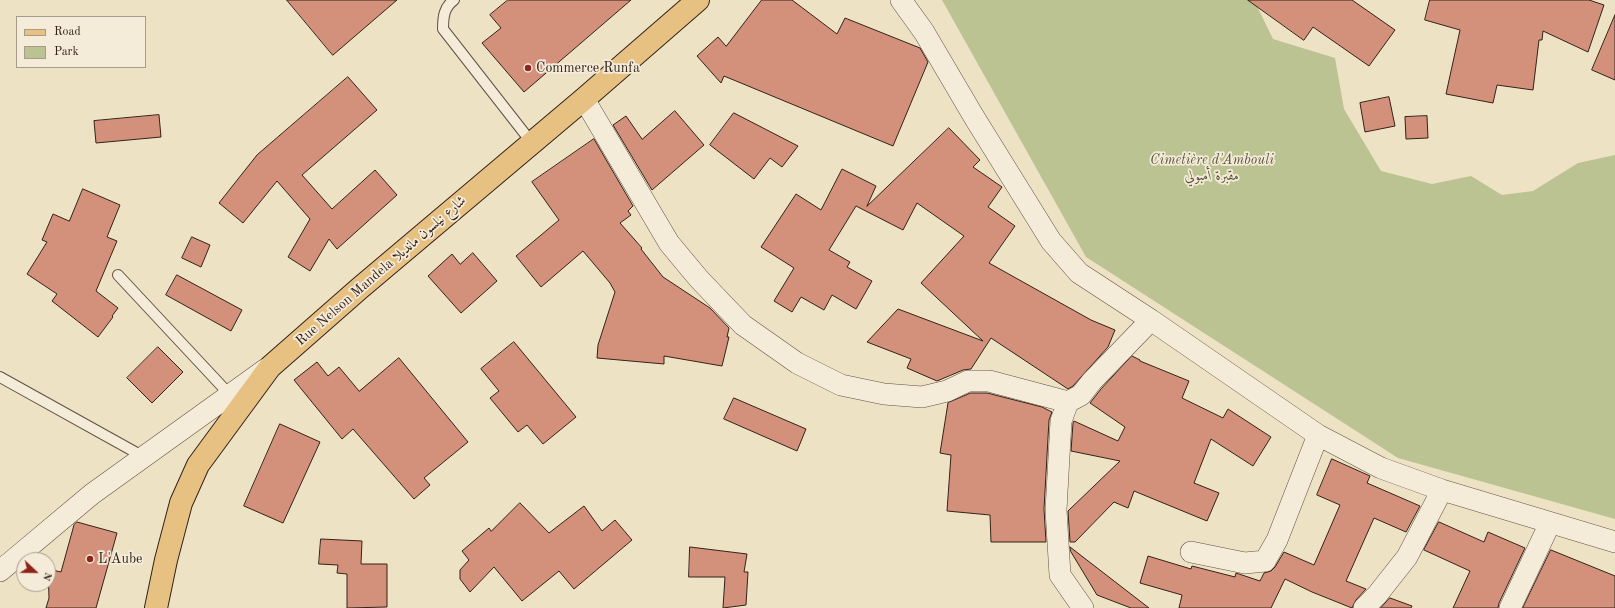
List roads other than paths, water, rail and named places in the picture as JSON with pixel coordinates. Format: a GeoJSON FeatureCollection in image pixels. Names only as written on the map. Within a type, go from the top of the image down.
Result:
{"type":"FeatureCollection","features":[{"type":"Feature","properties":{"kind":"main road","name":"Rue Nelson Mandela شارع نيلسون مانديلا"},"geometry":{"type":"LineString","coordinates":[[156,608],[166,560],[181,504],[198,464],[270,367],[360,288],[584,99],[698,0]]}},
{"type":"Feature","properties":{"kind":"street"},"geometry":{"type":"LineString","coordinates":[[901,0],[924,32],[974,117],[1051,241],[1078,273],[1151,320],[1318,435],[1380,468],[1442,490],[1615,542]]}},
{"type":"Feature","properties":{"kind":"street"},"geometry":{"type":"LineString","coordinates":[[584,99],[669,243],[743,325],[797,363],[841,384],[884,394],[922,397],[947,391],[968,381],[989,381],[1068,402]]}},
{"type":"Feature","properties":{"kind":"street"},"geometry":{"type":"LineString","coordinates":[[1083,608],[1060,575],[1056,510],[1061,421],[1068,402],[1081,395],[1092,381],[1151,320]]}},
{"type":"Feature","properties":{"kind":"street"},"geometry":{"type":"LineString","coordinates":[[0,571],[92,494],[270,367]]}},
{"type":"Feature","properties":{"kind":"street"},"geometry":{"type":"LineString","coordinates":[[1191,552],[1245,564],[1265,561],[1277,540],[1318,435]]}},
{"type":"Feature","properties":{"kind":"street"},"geometry":{"type":"LineString","coordinates":[[1364,608],[1377,595],[1407,557],[1442,490]]}},
{"type":"Feature","properties":{"kind":"street"},"geometry":{"type":"LineString","coordinates":[[1510,608],[1550,523]]}},
{"type":"Feature","properties":{"kind":"lane"},"geometry":{"type":"LineString","coordinates":[[454,0],[450,3],[443,16],[443,29],[532,143]]}},
{"type":"Feature","properties":{"kind":"lane"},"geometry":{"type":"LineString","coordinates":[[118,275],[230,395]]}},
{"type":"Feature","properties":{"kind":"lane"},"geometry":{"type":"LineString","coordinates":[[0,377],[144,457]]}},
{"type":"Feature","properties":{"kind":"place","name":"Commerce Runfa"},"geometry":{"type":"Point","coordinates":[528,68]}},
{"type":"Feature","properties":{"kind":"place","name":"L'Aube"},"geometry":{"type":"Point","coordinates":[90,559]}},
{"type":"Feature","properties":{"kind":"park label","name":"Cimetière d'Ambouli مقبرة أمبولي"},"geometry":{"type":"Point","coordinates":[1212,168]}}]}
